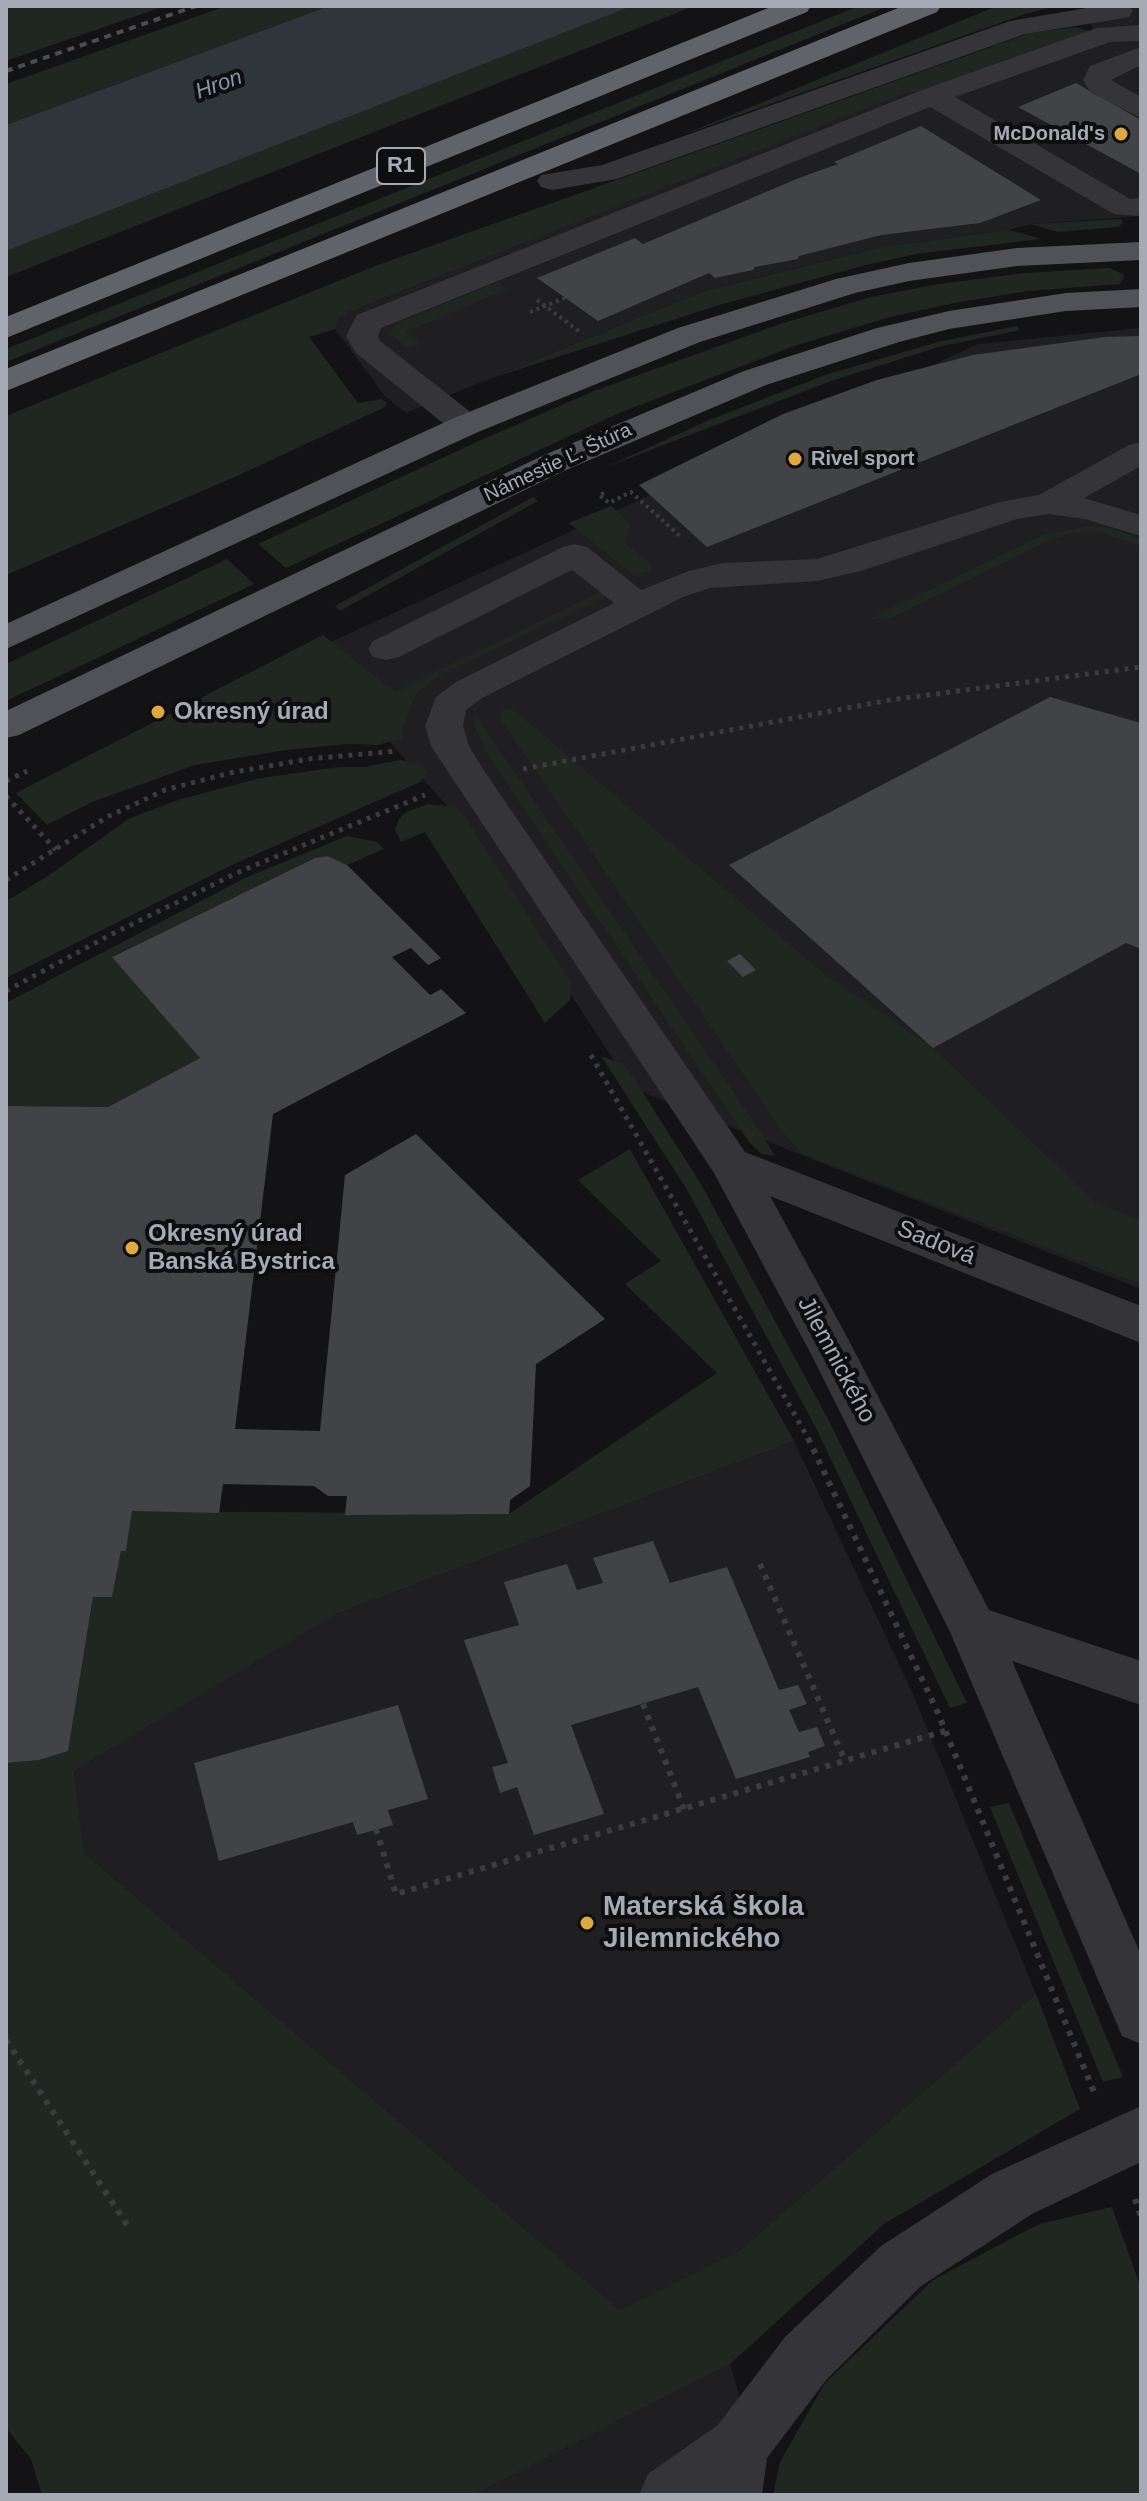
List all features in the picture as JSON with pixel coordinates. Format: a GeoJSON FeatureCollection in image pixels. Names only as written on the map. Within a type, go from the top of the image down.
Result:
{"type":"FeatureCollection","features":[{"type":"Feature","properties":{"kind":"highway","name":"R1"},"geometry":{"type":"LineString","coordinates":[[6,328],[797,6]]}},
{"type":"Feature","properties":{"kind":"highway","name":"R1"},"geometry":{"type":"LineString","coordinates":[[6,381],[927,6]]}},
{"type":"Feature","properties":{"kind":"highway"},"geometry":{"type":"LineString","coordinates":[[6,407],[552,181],[629,128]]}},
{"type":"Feature","properties":{"kind":"main road"},"geometry":{"type":"LineString","coordinates":[[6,638],[466,425],[689,335],[847,286],[909,272],[1017,257],[1140,251]]}},
{"type":"Feature","properties":{"kind":"main road","name":"Námestie Ľ. Štúra"},"geometry":{"type":"LineString","coordinates":[[6,726],[554,463],[755,378],[888,335],[949,320],[1066,302],[1141,298]]}},
{"type":"Feature","properties":{"kind":"street"},"geometry":{"type":"LineString","coordinates":[[552,181],[607,173],[1020,27],[1083,14],[1138,35]]}},
{"type":"Feature","properties":{"kind":"street"},"geometry":{"type":"LineString","coordinates":[[466,425],[367,346],[362,336],[368,322],[860,138],[932,96],[1107,34],[1138,35]]}},
{"type":"Feature","properties":{"kind":"street"},"geometry":{"type":"LineString","coordinates":[[1138,35],[1100,72],[1097,80],[1101,87],[1141,109]]}},
{"type":"Feature","properties":{"kind":"street"},"geometry":{"type":"LineString","coordinates":[[932,96],[1125,208],[1141,207]]}},
{"type":"Feature","properties":{"kind":"street"},"geometry":{"type":"LineString","coordinates":[[1048,504],[1141,452]]}},
{"type":"Feature","properties":{"kind":"street"},"geometry":{"type":"LineString","coordinates":[[461,764],[444,726],[449,705],[469,690],[671,589],[723,574],[817,570],[849,563],[1012,509],[1048,504],[1090,509],[1141,526]]}},
{"type":"Feature","properties":{"kind":"street"},"geometry":{"type":"LineString","coordinates":[[386,649],[575,555],[638,605]]}},
{"type":"Feature","properties":{"kind":"street","name":"Jilemnického"},"geometry":{"type":"LineString","coordinates":[[461,764],[730,1163],[830,1348],[972,1626],[1141,2018]]}},
{"type":"Feature","properties":{"kind":"street","name":"Sadová"},"geometry":{"type":"LineString","coordinates":[[730,1163],[1141,1325]]}},
{"type":"Feature","properties":{"kind":"street"},"geometry":{"type":"LineString","coordinates":[[972,1626],[1141,1683]]}},
{"type":"Feature","properties":{"kind":"street"},"geometry":{"type":"LineString","coordinates":[[669,2495],[736,2471],[806,2358],[901,2266],[1012,2194],[1128,2139]]}},
{"type":"Feature","properties":{"kind":"path"},"geometry":{"type":"LineString","coordinates":[[530,312],[565,298]]}},
{"type":"Feature","properties":{"kind":"path"},"geometry":{"type":"LineString","coordinates":[[605,493],[599,495],[609,503],[631,492],[723,574]]}},
{"type":"Feature","properties":{"kind":"path"},"geometry":{"type":"LineString","coordinates":[[6,880],[107,817],[165,790],[230,773],[308,759],[461,764],[890,700],[1141,667]]}},
{"type":"Feature","properties":{"kind":"path"},"geometry":{"type":"LineString","coordinates":[[6,991],[110,935],[295,846],[423,796],[461,764]]}},
{"type":"Feature","properties":{"kind":"path"},"geometry":{"type":"LineString","coordinates":[[6,796],[56,850]]}},
{"type":"Feature","properties":{"kind":"path"},"geometry":{"type":"LineString","coordinates":[[585,1044],[805,1432],[945,1731],[1128,2139],[1141,2217]]}},
{"type":"Feature","properties":{"kind":"path"},"geometry":{"type":"LineString","coordinates":[[760,1564],[845,1761]]}},
{"type":"Feature","properties":{"kind":"path"},"geometry":{"type":"LineString","coordinates":[[643,1704],[684,1809]]}},
{"type":"Feature","properties":{"kind":"path"},"geometry":{"type":"LineString","coordinates":[[376,1829],[396,1894],[945,1731]]}},
{"type":"Feature","properties":{"kind":"path"},"geometry":{"type":"LineString","coordinates":[[6,2040],[131,2231]]}},
{"type":"Feature","properties":{"kind":"shaded area"},"geometry":{"type":"Polygon","coordinates":[[[6,6],[165,6],[6,61],[6,6]]]}},
{"type":"Feature","properties":{"kind":"shaded area"},"geometry":{"type":"Polygon","coordinates":[[[226,6],[329,6],[6,125],[6,84],[226,6]]]}},
{"type":"Feature","properties":{"kind":"shaded area"},"geometry":{"type":"Polygon","coordinates":[[[632,6],[694,6],[6,277],[6,251],[632,6]]]}},
{"type":"Feature","properties":{"kind":"shaded area"},"geometry":{"type":"Polygon","coordinates":[[[859,6],[888,6],[6,362],[6,349],[859,6]]]}},
{"type":"Feature","properties":{"kind":"shaded area"},"geometry":{"type":"Polygon","coordinates":[[[997,6],[1058,6],[1025,14],[680,136],[997,6]]]}},
{"type":"Feature","properties":{"kind":"shaded area"},"geometry":{"type":"Polygon","coordinates":[[[1091,6],[1141,6],[1141,216],[1031,224],[1009,230],[881,247],[702,292],[406,413],[385,396],[335,329],[339,318],[349,312],[907,91],[917,92],[1092,32],[1091,6]]]}},
{"type":"Feature","properties":{"kind":"shaded area"},"geometry":{"type":"Polygon","coordinates":[[[1075,27],[1093,32],[917,92],[907,92],[349,312],[339,318],[335,329],[309,337],[358,403],[381,399],[387,403],[385,407],[237,476],[6,575],[6,416],[375,266],[1030,33],[1075,27]]]}},
{"type":"Feature","properties":{"kind":"shaded area"},"geometry":{"type":"Polygon","coordinates":[[[1121,219],[1123,223],[1118,227],[1057,232],[1031,224],[1121,219]]]}},
{"type":"Feature","properties":{"kind":"shaded area"},"geometry":{"type":"Polygon","coordinates":[[[1009,230],[1041,239],[916,254],[862,266],[719,305],[489,379],[702,292],[881,247],[1009,230]]]}},
{"type":"Feature","properties":{"kind":"shaded area"},"geometry":{"type":"Polygon","coordinates":[[[1109,268],[1125,275],[1120,284],[1028,291],[954,303],[890,317],[797,345],[619,413],[286,568],[258,544],[594,391],[780,324],[871,297],[939,284],[1024,273],[1109,268]]]}},
{"type":"Feature","properties":{"kind":"shaded area"},"geometry":{"type":"Polygon","coordinates":[[[498,282],[507,289],[406,332],[421,345],[408,348],[389,334],[396,324],[498,282]]]}},
{"type":"Feature","properties":{"kind":"shaded area"},"geometry":{"type":"Polygon","coordinates":[[[1017,326],[1019,329],[1016,331],[942,346],[834,380],[606,467],[709,420],[828,374],[938,342],[1017,326]]]}},
{"type":"Feature","properties":{"kind":"shaded area"},"geometry":{"type":"Polygon","coordinates":[[[1141,328],[1141,1289],[632,1088],[448,807],[309,652],[978,344],[1141,328]]]}},
{"type":"Feature","properties":{"kind":"shaded area"},"geometry":{"type":"Polygon","coordinates":[[[533,497],[538,501],[340,611],[335,606],[533,497]]]}},
{"type":"Feature","properties":{"kind":"shaded area"},"geometry":{"type":"Polygon","coordinates":[[[611,506],[631,525],[623,542],[651,563],[650,571],[634,575],[569,523],[611,506]]]}},
{"type":"Feature","properties":{"kind":"shaded area"},"geometry":{"type":"Polygon","coordinates":[[[1090,526],[1107,527],[1141,539],[1141,546],[1105,534],[1072,533],[1050,540],[893,617],[867,620],[1043,535],[1090,526]]]}},
{"type":"Feature","properties":{"kind":"shaded area"},"geometry":{"type":"Polygon","coordinates":[[[227,559],[254,584],[6,701],[6,664],[227,559]]]}},
{"type":"Feature","properties":{"kind":"shaded area"},"geometry":{"type":"Polygon","coordinates":[[[608,588],[609,595],[441,674],[416,694],[403,725],[403,738],[378,745],[347,744],[286,750],[195,765],[92,802],[47,825],[16,793],[323,635],[395,692],[608,588]]]}},
{"type":"Feature","properties":{"kind":"shaded area"},"geometry":{"type":"Polygon","coordinates":[[[501,710],[514,710],[828,977],[933,1048],[1095,1202],[1141,1221],[1141,1284],[801,1153],[785,1135],[500,718],[501,710]]]}},
{"type":"Feature","properties":{"kind":"shaded area"},"geometry":{"type":"Polygon","coordinates":[[[476,716],[775,1156],[762,1154],[749,1142],[485,750],[475,727],[476,716]]]}},
{"type":"Feature","properties":{"kind":"shaded area"},"geometry":{"type":"Polygon","coordinates":[[[400,760],[419,763],[428,770],[420,782],[234,864],[6,978],[6,901],[45,878],[130,818],[181,799],[261,778],[339,767],[365,767],[400,760]]]}},
{"type":"Feature","properties":{"kind":"shaded area"},"geometry":{"type":"Polygon","coordinates":[[[428,804],[455,807],[463,814],[571,983],[570,1000],[545,1023],[425,832],[401,842],[395,830],[399,819],[406,812],[428,804]]]}},
{"type":"Feature","properties":{"kind":"shaded area"},"geometry":{"type":"Polygon","coordinates":[[[347,836],[377,842],[384,849],[347,865],[328,856],[315,858],[113,956],[200,1058],[108,1107],[6,1106],[6,1003],[245,878],[347,836]]]}},
{"type":"Feature","properties":{"kind":"shaded area"},"geometry":{"type":"Polygon","coordinates":[[[601,1056],[623,1064],[629,1071],[701,1184],[830,1423],[967,1703],[950,1708],[816,1428],[686,1188],[601,1056]]]}},
{"type":"Feature","properties":{"kind":"shaded area"},"geometry":{"type":"Polygon","coordinates":[[[630,1149],[794,1441],[336,1614],[74,1771],[84,1853],[620,2310],[739,2251],[1036,1994],[1080,2109],[884,2224],[730,2364],[473,2495],[42,2495],[31,2459],[6,2428],[6,1763],[39,1760],[68,1750],[93,1597],[112,1597],[121,1551],[126,1551],[132,1511],[509,1514],[717,1373],[625,1284],[661,1261],[578,1180],[630,1149]]]}},
{"type":"Feature","properties":{"kind":"shaded area","name":"Materská škola Jilemnického"},"geometry":{"type":"Polygon","coordinates":[[[794,1441],[913,1694],[1036,1994],[739,2251],[620,2310],[84,1853],[74,1771],[336,1614],[794,1441]]]}},
{"type":"Feature","properties":{"kind":"shaded area"},"geometry":{"type":"Polygon","coordinates":[[[1009,1803],[1123,2077],[1103,2082],[990,1807],[1009,1803]]]}},
{"type":"Feature","properties":{"kind":"shaded area"},"geometry":{"type":"Polygon","coordinates":[[[1112,2207],[1141,2288],[1141,2495],[773,2495],[780,2462],[825,2383],[933,2280],[1039,2224],[1112,2207]]]}},
{"type":"Feature","properties":{"kind":"shaded area"},"geometry":{"type":"Polygon","coordinates":[[[730,2364],[761,2470],[756,2495],[473,2495],[730,2364]]]}},
{"type":"Feature","properties":{"kind":"water","name":"Hron"},"geometry":{"type":"Polygon","coordinates":[[[329,6],[632,6],[6,251],[6,125],[329,6]]]}},
{"type":"Feature","properties":{"kind":"building"},"geometry":{"type":"Polygon","coordinates":[[[1076,83],[1141,120],[1141,174],[1018,107],[1076,83]]]}},
{"type":"Feature","properties":{"kind":"building"},"geometry":{"type":"Polygon","coordinates":[[[921,126],[1041,200],[980,223],[881,235],[753,270],[715,278],[709,273],[598,321],[537,278],[635,238],[643,244],[838,164],[834,162],[921,126]]]}},
{"type":"Feature","properties":{"kind":"building"},"geometry":{"type":"Polygon","coordinates":[[[1141,336],[1141,374],[707,547],[639,485],[783,414],[877,380],[973,355],[1105,337],[1141,336]]]}},
{"type":"Feature","properties":{"kind":"building"},"geometry":{"type":"Polygon","coordinates":[[[1050,697],[1141,723],[1141,949],[1126,943],[933,1048],[729,865],[1050,697]]]}},
{"type":"Feature","properties":{"kind":"building","name":"Okresný úrad Banská Bystrica"},"geometry":{"type":"Polygon","coordinates":[[[328,856],[347,865],[441,958],[428,965],[411,948],[392,957],[430,995],[441,989],[466,1013],[273,1114],[235,1429],[320,1431],[345,1175],[416,1134],[605,1319],[536,1364],[530,1486],[510,1500],[509,1514],[345,1515],[347,1496],[328,1496],[314,1486],[223,1484],[219,1513],[132,1511],[126,1551],[121,1551],[112,1597],[93,1597],[68,1751],[39,1760],[6,1763],[6,1106],[108,1107],[200,1058],[112,957],[315,858],[328,856]]]}},
{"type":"Feature","properties":{"kind":"building"},"geometry":{"type":"Polygon","coordinates":[[[740,954],[756,970],[743,977],[727,961],[740,954]]]}},
{"type":"Feature","properties":{"kind":"building"},"geometry":{"type":"Polygon","coordinates":[[[653,1541],[670,1583],[727,1567],[779,1690],[798,1685],[807,1704],[789,1710],[799,1732],[817,1727],[825,1746],[808,1752],[810,1757],[736,1779],[698,1687],[571,1725],[604,1814],[534,1835],[517,1787],[500,1793],[492,1767],[508,1763],[464,1640],[519,1625],[504,1582],[567,1564],[577,1590],[603,1583],[593,1558],[653,1541]]]}},
{"type":"Feature","properties":{"kind":"building"},"geometry":{"type":"Polygon","coordinates":[[[398,1705],[428,1799],[388,1810],[393,1825],[357,1835],[353,1822],[219,1861],[194,1763],[398,1705]]]}},
{"type":"Feature","properties":{"kind":"railway"},"geometry":{"type":"LineString","coordinates":[[6,71],[196,6]]}},
{"type":"Feature","properties":{"kind":"place","name":"McDonald's"},"geometry":{"type":"Point","coordinates":[1121,134]}},
{"type":"Feature","properties":{"kind":"place","name":"Rivel sport"},"geometry":{"type":"Point","coordinates":[795,459]}},
{"type":"Feature","properties":{"kind":"place","name":"Okresný úrad"},"geometry":{"type":"Point","coordinates":[158,712]}},
{"type":"Feature","properties":{"kind":"place","name":"Okresný úrad Banská Bystrica"},"geometry":{"type":"Point","coordinates":[132,1248]}},
{"type":"Feature","properties":{"kind":"place","name":"Materská škola Jilemnického"},"geometry":{"type":"Point","coordinates":[587,1923]}}]}
